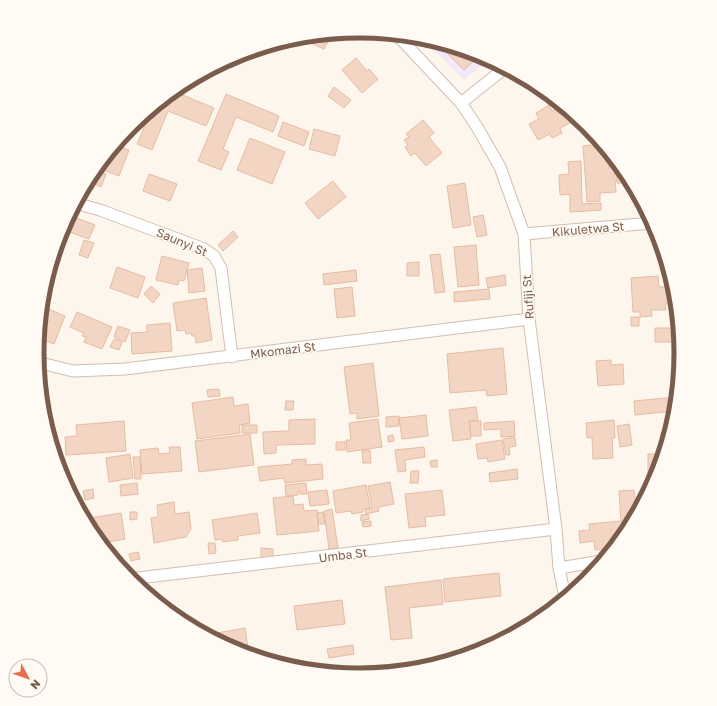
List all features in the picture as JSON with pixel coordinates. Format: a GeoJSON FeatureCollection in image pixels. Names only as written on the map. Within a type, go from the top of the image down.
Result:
{"type":"FeatureCollection","features":[{"type":"Feature","properties":{"kind":"street","name":"Rufiji St"},"geometry":{"type":"LineString","coordinates":[[404,42],[461,103],[500,167],[524,234],[529,319],[556,528],[559,568],[564,592]]}},
{"type":"Feature","properties":{"kind":"street"},"geometry":{"type":"LineString","coordinates":[[461,103],[501,71]]}},
{"type":"Feature","properties":{"kind":"street","name":"Saunyi St"},"geometry":{"type":"LineString","coordinates":[[81,205],[100,210],[176,238],[204,249],[214,256],[221,268],[232,357]]}},
{"type":"Feature","properties":{"kind":"street","name":"Kikuletwa St"},"geometry":{"type":"LineString","coordinates":[[524,234],[646,224]]}},
{"type":"Feature","properties":{"kind":"street","name":"Mkomazi St"},"geometry":{"type":"LineString","coordinates":[[44,364],[73,371],[125,369],[232,357],[529,319]]}},
{"type":"Feature","properties":{"kind":"street","name":"Umba St"},"geometry":{"type":"LineString","coordinates":[[137,577],[356,553],[556,528]]}},
{"type":"Feature","properties":{"kind":"street"},"geometry":{"type":"LineString","coordinates":[[559,568],[594,562]]}},
{"type":"Feature","properties":{"kind":"shaded area"},"geometry":{"type":"Polygon","coordinates":[[[431,47],[483,64],[464,80],[431,47]]]}},
{"type":"Feature","properties":{"kind":"building"},"geometry":{"type":"Polygon","coordinates":[[[329,40],[324,49],[311,43],[312,42],[329,40]]]}},
{"type":"Feature","properties":{"kind":"building"},"geometry":{"type":"Polygon","coordinates":[[[444,50],[474,60],[464,70],[444,50]]]}},
{"type":"Feature","properties":{"kind":"building"},"geometry":{"type":"Polygon","coordinates":[[[356,58],[367,71],[369,69],[378,79],[362,93],[342,70],[356,58]]]}},
{"type":"Feature","properties":{"kind":"building"},"geometry":{"type":"Polygon","coordinates":[[[334,87],[351,100],[344,108],[328,96],[334,87]]]}},
{"type":"Feature","properties":{"kind":"building"},"geometry":{"type":"Polygon","coordinates":[[[179,94],[214,108],[206,126],[168,111],[152,150],[137,144],[147,120],[179,94]]]}},
{"type":"Feature","properties":{"kind":"building"},"geometry":{"type":"Polygon","coordinates":[[[226,94],[279,116],[273,132],[236,117],[223,149],[229,152],[221,170],[198,161],[226,94]]]}},
{"type":"Feature","properties":{"kind":"building"},"geometry":{"type":"Polygon","coordinates":[[[549,105],[552,111],[557,109],[572,122],[560,128],[562,133],[552,138],[550,134],[538,140],[529,124],[539,119],[536,113],[549,105]]]}},
{"type":"Feature","properties":{"kind":"building"},"geometry":{"type":"Polygon","coordinates":[[[423,120],[434,133],[429,137],[442,153],[426,166],[415,153],[411,156],[405,147],[408,145],[404,140],[409,137],[406,134],[423,120]]]}},
{"type":"Feature","properties":{"kind":"building"},"geometry":{"type":"Polygon","coordinates":[[[283,122],[309,132],[304,146],[278,136],[283,122]]]}},
{"type":"Feature","properties":{"kind":"building"},"geometry":{"type":"Polygon","coordinates":[[[314,129],[340,136],[335,156],[309,149],[314,129]]]}},
{"type":"Feature","properties":{"kind":"building"},"geometry":{"type":"Polygon","coordinates":[[[250,138],[285,152],[272,184],[237,170],[250,138]]]}},
{"type":"Feature","properties":{"kind":"building"},"geometry":{"type":"Polygon","coordinates":[[[595,145],[609,162],[609,168],[612,167],[614,170],[616,192],[600,193],[600,201],[587,202],[583,146],[595,145]]]}},
{"type":"Feature","properties":{"kind":"building"},"geometry":{"type":"Polygon","coordinates":[[[120,147],[129,150],[119,176],[103,170],[120,147]]]}},
{"type":"Feature","properties":{"kind":"building"},"geometry":{"type":"Polygon","coordinates":[[[581,161],[582,204],[601,203],[601,210],[570,212],[570,194],[560,195],[559,175],[569,174],[568,162],[581,161]]]}},
{"type":"Feature","properties":{"kind":"building"},"geometry":{"type":"Polygon","coordinates":[[[101,173],[106,174],[101,187],[93,184],[101,173]]]}},
{"type":"Feature","properties":{"kind":"building"},"geometry":{"type":"Polygon","coordinates":[[[149,174],[177,184],[170,201],[143,191],[149,174]]]}},
{"type":"Feature","properties":{"kind":"building"},"geometry":{"type":"Polygon","coordinates":[[[617,174],[623,183],[617,183],[617,174]]]}},
{"type":"Feature","properties":{"kind":"building"},"geometry":{"type":"Polygon","coordinates":[[[333,181],[346,197],[318,219],[305,203],[333,181]]]}},
{"type":"Feature","properties":{"kind":"building"},"geometry":{"type":"Polygon","coordinates":[[[465,183],[471,225],[453,228],[447,186],[465,183]]]}},
{"type":"Feature","properties":{"kind":"building"},"geometry":{"type":"Polygon","coordinates":[[[483,215],[487,235],[477,237],[473,217],[483,215]]]}},
{"type":"Feature","properties":{"kind":"building"},"geometry":{"type":"Polygon","coordinates":[[[74,217],[95,225],[89,239],[67,231],[74,217]]]}},
{"type":"Feature","properties":{"kind":"building"},"geometry":{"type":"Polygon","coordinates":[[[233,231],[238,237],[223,251],[218,245],[233,231]]]}},
{"type":"Feature","properties":{"kind":"building"},"geometry":{"type":"Polygon","coordinates":[[[84,240],[94,243],[88,258],[79,255],[84,240]]]}},
{"type":"Feature","properties":{"kind":"building"},"geometry":{"type":"Polygon","coordinates":[[[476,245],[479,285],[458,287],[454,247],[476,245]]]}},
{"type":"Feature","properties":{"kind":"building"},"geometry":{"type":"Polygon","coordinates":[[[440,254],[445,292],[435,293],[430,255],[440,254]]]}},
{"type":"Feature","properties":{"kind":"building"},"geometry":{"type":"Polygon","coordinates":[[[162,256],[189,263],[184,281],[179,280],[178,285],[156,280],[162,256]]]}},
{"type":"Feature","properties":{"kind":"building"},"geometry":{"type":"Polygon","coordinates":[[[419,262],[419,276],[407,276],[407,263],[419,262]]]}},
{"type":"Feature","properties":{"kind":"building"},"geometry":{"type":"Polygon","coordinates":[[[117,267],[145,277],[138,298],[110,288],[117,267]]]}},
{"type":"Feature","properties":{"kind":"building"},"geometry":{"type":"Polygon","coordinates":[[[202,268],[205,291],[189,293],[187,270],[202,268]]]}},
{"type":"Feature","properties":{"kind":"building"},"geometry":{"type":"Polygon","coordinates":[[[356,270],[357,281],[324,285],[323,274],[356,270]]]}},
{"type":"Feature","properties":{"kind":"building"},"geometry":{"type":"Polygon","coordinates":[[[505,275],[506,285],[488,288],[486,278],[505,275]]]}},
{"type":"Feature","properties":{"kind":"building"},"geometry":{"type":"Polygon","coordinates":[[[658,276],[659,287],[666,287],[668,304],[665,304],[666,310],[651,310],[652,316],[640,317],[640,312],[633,312],[631,278],[658,276]]]}},
{"type":"Feature","properties":{"kind":"building"},"geometry":{"type":"Polygon","coordinates":[[[151,286],[160,294],[153,303],[144,294],[151,286]]]}},
{"type":"Feature","properties":{"kind":"building"},"geometry":{"type":"Polygon","coordinates":[[[352,287],[355,316],[337,318],[334,289],[352,287]]]}},
{"type":"Feature","properties":{"kind":"building"},"geometry":{"type":"Polygon","coordinates":[[[489,289],[490,299],[454,302],[454,292],[489,289]]]}},
{"type":"Feature","properties":{"kind":"building"},"geometry":{"type":"Polygon","coordinates":[[[206,298],[212,340],[196,343],[195,336],[192,336],[191,333],[186,334],[185,330],[177,331],[173,303],[206,298]]]}},
{"type":"Feature","properties":{"kind":"building"},"geometry":{"type":"Polygon","coordinates":[[[47,308],[65,316],[54,344],[44,340],[47,308]]]}},
{"type":"Feature","properties":{"kind":"building"},"geometry":{"type":"Polygon","coordinates":[[[77,312],[112,327],[102,349],[84,342],[86,337],[82,336],[84,333],[70,327],[77,312]]]}},
{"type":"Feature","properties":{"kind":"building"},"geometry":{"type":"Polygon","coordinates":[[[631,317],[639,317],[639,326],[631,326],[631,317]]]}},
{"type":"Feature","properties":{"kind":"building"},"geometry":{"type":"Polygon","coordinates":[[[170,323],[172,351],[132,354],[131,333],[147,332],[147,325],[170,323]]]}},
{"type":"Feature","properties":{"kind":"building"},"geometry":{"type":"Polygon","coordinates":[[[118,326],[130,330],[125,342],[114,337],[118,326]]]}},
{"type":"Feature","properties":{"kind":"building"},"geometry":{"type":"Polygon","coordinates":[[[655,328],[673,328],[673,342],[655,342],[655,328]]]}},
{"type":"Feature","properties":{"kind":"building"},"geometry":{"type":"Polygon","coordinates":[[[114,339],[122,342],[119,350],[110,347],[114,339]]]}},
{"type":"Feature","properties":{"kind":"building"},"geometry":{"type":"Polygon","coordinates":[[[503,348],[507,394],[487,396],[486,390],[450,393],[447,354],[503,348]]]}},
{"type":"Feature","properties":{"kind":"building"},"geometry":{"type":"Polygon","coordinates":[[[611,360],[611,365],[623,364],[624,384],[598,386],[596,361],[611,360]]]}},
{"type":"Feature","properties":{"kind":"building"},"geometry":{"type":"Polygon","coordinates":[[[373,363],[379,416],[357,419],[357,413],[350,414],[344,367],[373,363]]]}},
{"type":"Feature","properties":{"kind":"building"},"geometry":{"type":"Polygon","coordinates":[[[219,389],[220,396],[208,397],[207,390],[219,389]]]}},
{"type":"Feature","properties":{"kind":"building"},"geometry":{"type":"Polygon","coordinates":[[[233,397],[234,406],[248,404],[250,423],[239,425],[240,433],[197,439],[192,403],[233,397]]]}},
{"type":"Feature","properties":{"kind":"building"},"geometry":{"type":"Polygon","coordinates":[[[670,398],[667,412],[635,415],[634,401],[670,398]]]}},
{"type":"Feature","properties":{"kind":"building"},"geometry":{"type":"Polygon","coordinates":[[[286,401],[294,401],[293,410],[285,410],[286,401]]]}},
{"type":"Feature","properties":{"kind":"building"},"geometry":{"type":"Polygon","coordinates":[[[476,407],[478,420],[469,421],[471,439],[453,441],[449,410],[476,407]]]}},
{"type":"Feature","properties":{"kind":"building"},"geometry":{"type":"Polygon","coordinates":[[[426,415],[428,436],[402,439],[399,418],[426,415]]]}},
{"type":"Feature","properties":{"kind":"building"},"geometry":{"type":"Polygon","coordinates":[[[399,416],[399,426],[386,427],[386,417],[399,416]]]}},
{"type":"Feature","properties":{"kind":"building"},"geometry":{"type":"Polygon","coordinates":[[[315,419],[315,444],[276,445],[276,453],[264,454],[263,432],[289,431],[289,420],[315,419]]]}},
{"type":"Feature","properties":{"kind":"building"},"geometry":{"type":"Polygon","coordinates":[[[378,419],[382,447],[347,452],[346,440],[351,440],[349,423],[378,419]]]}},
{"type":"Feature","properties":{"kind":"building"},"geometry":{"type":"Polygon","coordinates":[[[614,420],[615,438],[612,438],[613,458],[593,459],[592,437],[587,438],[586,423],[614,420]]]}},
{"type":"Feature","properties":{"kind":"building"},"geometry":{"type":"Polygon","coordinates":[[[124,421],[126,451],[66,455],[65,437],[77,436],[76,425],[124,421]]]}},
{"type":"Feature","properties":{"kind":"building"},"geometry":{"type":"Polygon","coordinates":[[[470,421],[481,421],[481,436],[471,436],[470,421]]]}},
{"type":"Feature","properties":{"kind":"building"},"geometry":{"type":"Polygon","coordinates":[[[514,421],[515,436],[501,437],[501,429],[484,430],[484,423],[514,421]]]}},
{"type":"Feature","properties":{"kind":"building"},"geometry":{"type":"Polygon","coordinates":[[[629,424],[632,445],[620,447],[617,426],[629,424]]]}},
{"type":"Feature","properties":{"kind":"building"},"geometry":{"type":"Polygon","coordinates":[[[242,425],[257,425],[257,433],[242,433],[242,425]]]}},
{"type":"Feature","properties":{"kind":"building"},"geometry":{"type":"Polygon","coordinates":[[[250,434],[254,465],[199,472],[195,441],[250,434]]]}},
{"type":"Feature","properties":{"kind":"building"},"geometry":{"type":"Polygon","coordinates":[[[393,435],[394,441],[388,442],[388,436],[393,435]]]}},
{"type":"Feature","properties":{"kind":"building"},"geometry":{"type":"Polygon","coordinates":[[[515,437],[516,446],[509,447],[510,455],[506,455],[503,439],[515,437]]]}},
{"type":"Feature","properties":{"kind":"building"},"geometry":{"type":"Polygon","coordinates":[[[502,440],[505,459],[488,462],[487,458],[478,459],[476,444],[502,440]]]}},
{"type":"Feature","properties":{"kind":"building"},"geometry":{"type":"Polygon","coordinates":[[[336,442],[345,442],[345,450],[336,450],[336,442]]]}},
{"type":"Feature","properties":{"kind":"building"},"geometry":{"type":"Polygon","coordinates":[[[169,447],[180,447],[182,471],[142,474],[140,450],[158,448],[159,454],[170,453],[169,447]]]}},
{"type":"Feature","properties":{"kind":"building"},"geometry":{"type":"Polygon","coordinates":[[[424,447],[425,457],[405,460],[406,471],[398,472],[395,450],[424,447]]]}},
{"type":"Feature","properties":{"kind":"building"},"geometry":{"type":"Polygon","coordinates":[[[370,450],[371,463],[363,463],[362,451],[370,450]]]}},
{"type":"Feature","properties":{"kind":"building"},"geometry":{"type":"Polygon","coordinates":[[[130,454],[133,478],[109,482],[106,458],[130,454]]]}},
{"type":"Feature","properties":{"kind":"building"},"geometry":{"type":"Polygon","coordinates":[[[648,454],[657,454],[650,474],[648,476],[648,454]]]}},
{"type":"Feature","properties":{"kind":"building"},"geometry":{"type":"Polygon","coordinates":[[[133,457],[140,457],[141,479],[135,479],[133,457]]]}},
{"type":"Feature","properties":{"kind":"building"},"geometry":{"type":"Polygon","coordinates":[[[306,459],[306,465],[322,464],[323,479],[285,483],[284,478],[260,481],[258,467],[292,464],[292,460],[306,459]]]}},
{"type":"Feature","properties":{"kind":"building"},"geometry":{"type":"Polygon","coordinates":[[[437,460],[437,467],[431,467],[430,461],[437,460]]]}},
{"type":"Feature","properties":{"kind":"building"},"geometry":{"type":"Polygon","coordinates":[[[517,469],[518,479],[490,482],[489,473],[517,469]]]}},
{"type":"Feature","properties":{"kind":"building"},"geometry":{"type":"Polygon","coordinates":[[[411,471],[419,471],[418,483],[410,483],[411,471]]]}},
{"type":"Feature","properties":{"kind":"building"},"geometry":{"type":"Polygon","coordinates":[[[390,482],[394,504],[378,507],[379,511],[366,514],[365,509],[372,508],[368,486],[390,482]]]}},
{"type":"Feature","properties":{"kind":"building"},"geometry":{"type":"Polygon","coordinates":[[[137,483],[138,494],[121,496],[120,485],[137,483]]]}},
{"type":"Feature","properties":{"kind":"building"},"geometry":{"type":"Polygon","coordinates":[[[306,483],[307,494],[300,494],[300,491],[298,491],[298,495],[286,496],[285,485],[306,483]]]}},
{"type":"Feature","properties":{"kind":"building"},"geometry":{"type":"Polygon","coordinates":[[[366,485],[370,508],[363,509],[363,512],[352,514],[351,511],[336,513],[333,491],[366,485]]]}},
{"type":"Feature","properties":{"kind":"building"},"geometry":{"type":"Polygon","coordinates":[[[93,489],[94,498],[85,500],[83,491],[93,489]]]}},
{"type":"Feature","properties":{"kind":"building"},"geometry":{"type":"Polygon","coordinates":[[[327,490],[329,504],[310,506],[308,492],[327,490]]]}},
{"type":"Feature","properties":{"kind":"building"},"geometry":{"type":"Polygon","coordinates":[[[442,490],[445,515],[425,517],[426,526],[409,528],[405,494],[442,490]]]}},
{"type":"Feature","properties":{"kind":"building"},"geometry":{"type":"Polygon","coordinates":[[[634,490],[635,500],[637,500],[608,545],[605,549],[595,550],[594,541],[580,543],[579,531],[590,530],[589,524],[621,521],[619,491],[634,490]]]}},
{"type":"Feature","properties":{"kind":"building"},"geometry":{"type":"Polygon","coordinates":[[[293,496],[294,505],[303,504],[304,511],[317,510],[319,531],[277,535],[273,498],[293,496]]]}},
{"type":"Feature","properties":{"kind":"building"},"geometry":{"type":"Polygon","coordinates":[[[174,502],[175,514],[189,512],[191,529],[186,537],[154,543],[151,518],[158,517],[157,505],[174,502]]]}},
{"type":"Feature","properties":{"kind":"building"},"geometry":{"type":"Polygon","coordinates":[[[332,509],[338,548],[329,549],[324,511],[332,509]]]}},
{"type":"Feature","properties":{"kind":"building"},"geometry":{"type":"Polygon","coordinates":[[[130,512],[137,512],[137,519],[130,520],[130,512]]]}},
{"type":"Feature","properties":{"kind":"building"},"geometry":{"type":"Polygon","coordinates":[[[323,512],[325,524],[318,524],[317,513],[323,512]]]}},
{"type":"Feature","properties":{"kind":"building"},"geometry":{"type":"Polygon","coordinates":[[[121,513],[125,539],[108,542],[108,544],[91,518],[121,513]]]}},
{"type":"Feature","properties":{"kind":"building"},"geometry":{"type":"Polygon","coordinates":[[[257,513],[260,533],[238,536],[238,540],[223,542],[222,539],[215,540],[212,520],[257,513]]]}},
{"type":"Feature","properties":{"kind":"building"},"geometry":{"type":"Polygon","coordinates":[[[368,514],[369,519],[361,521],[361,515],[368,514]]]}},
{"type":"Feature","properties":{"kind":"building"},"geometry":{"type":"Polygon","coordinates":[[[371,521],[371,526],[363,527],[362,522],[371,521]]]}},
{"type":"Feature","properties":{"kind":"building"},"geometry":{"type":"Polygon","coordinates":[[[208,543],[215,543],[216,553],[209,554],[208,543]]]}},
{"type":"Feature","properties":{"kind":"building"},"geometry":{"type":"Polygon","coordinates":[[[261,548],[273,549],[273,559],[261,559],[261,548]]]}},
{"type":"Feature","properties":{"kind":"building"},"geometry":{"type":"Polygon","coordinates":[[[138,552],[140,559],[131,561],[129,554],[138,552]]]}},
{"type":"Feature","properties":{"kind":"building"},"geometry":{"type":"Polygon","coordinates":[[[499,573],[501,596],[445,602],[443,579],[499,573]]]}},
{"type":"Feature","properties":{"kind":"building"},"geometry":{"type":"Polygon","coordinates":[[[441,580],[443,604],[409,608],[412,638],[391,640],[385,587],[441,580]]]}},
{"type":"Feature","properties":{"kind":"building"},"geometry":{"type":"Polygon","coordinates":[[[342,600],[345,624],[297,630],[294,606],[342,600]]]}},
{"type":"Feature","properties":{"kind":"building"},"geometry":{"type":"Polygon","coordinates":[[[245,628],[248,648],[219,636],[214,633],[245,628]]]}},
{"type":"Feature","properties":{"kind":"building"},"geometry":{"type":"Polygon","coordinates":[[[353,645],[354,654],[329,658],[327,649],[353,645]]]}}]}
